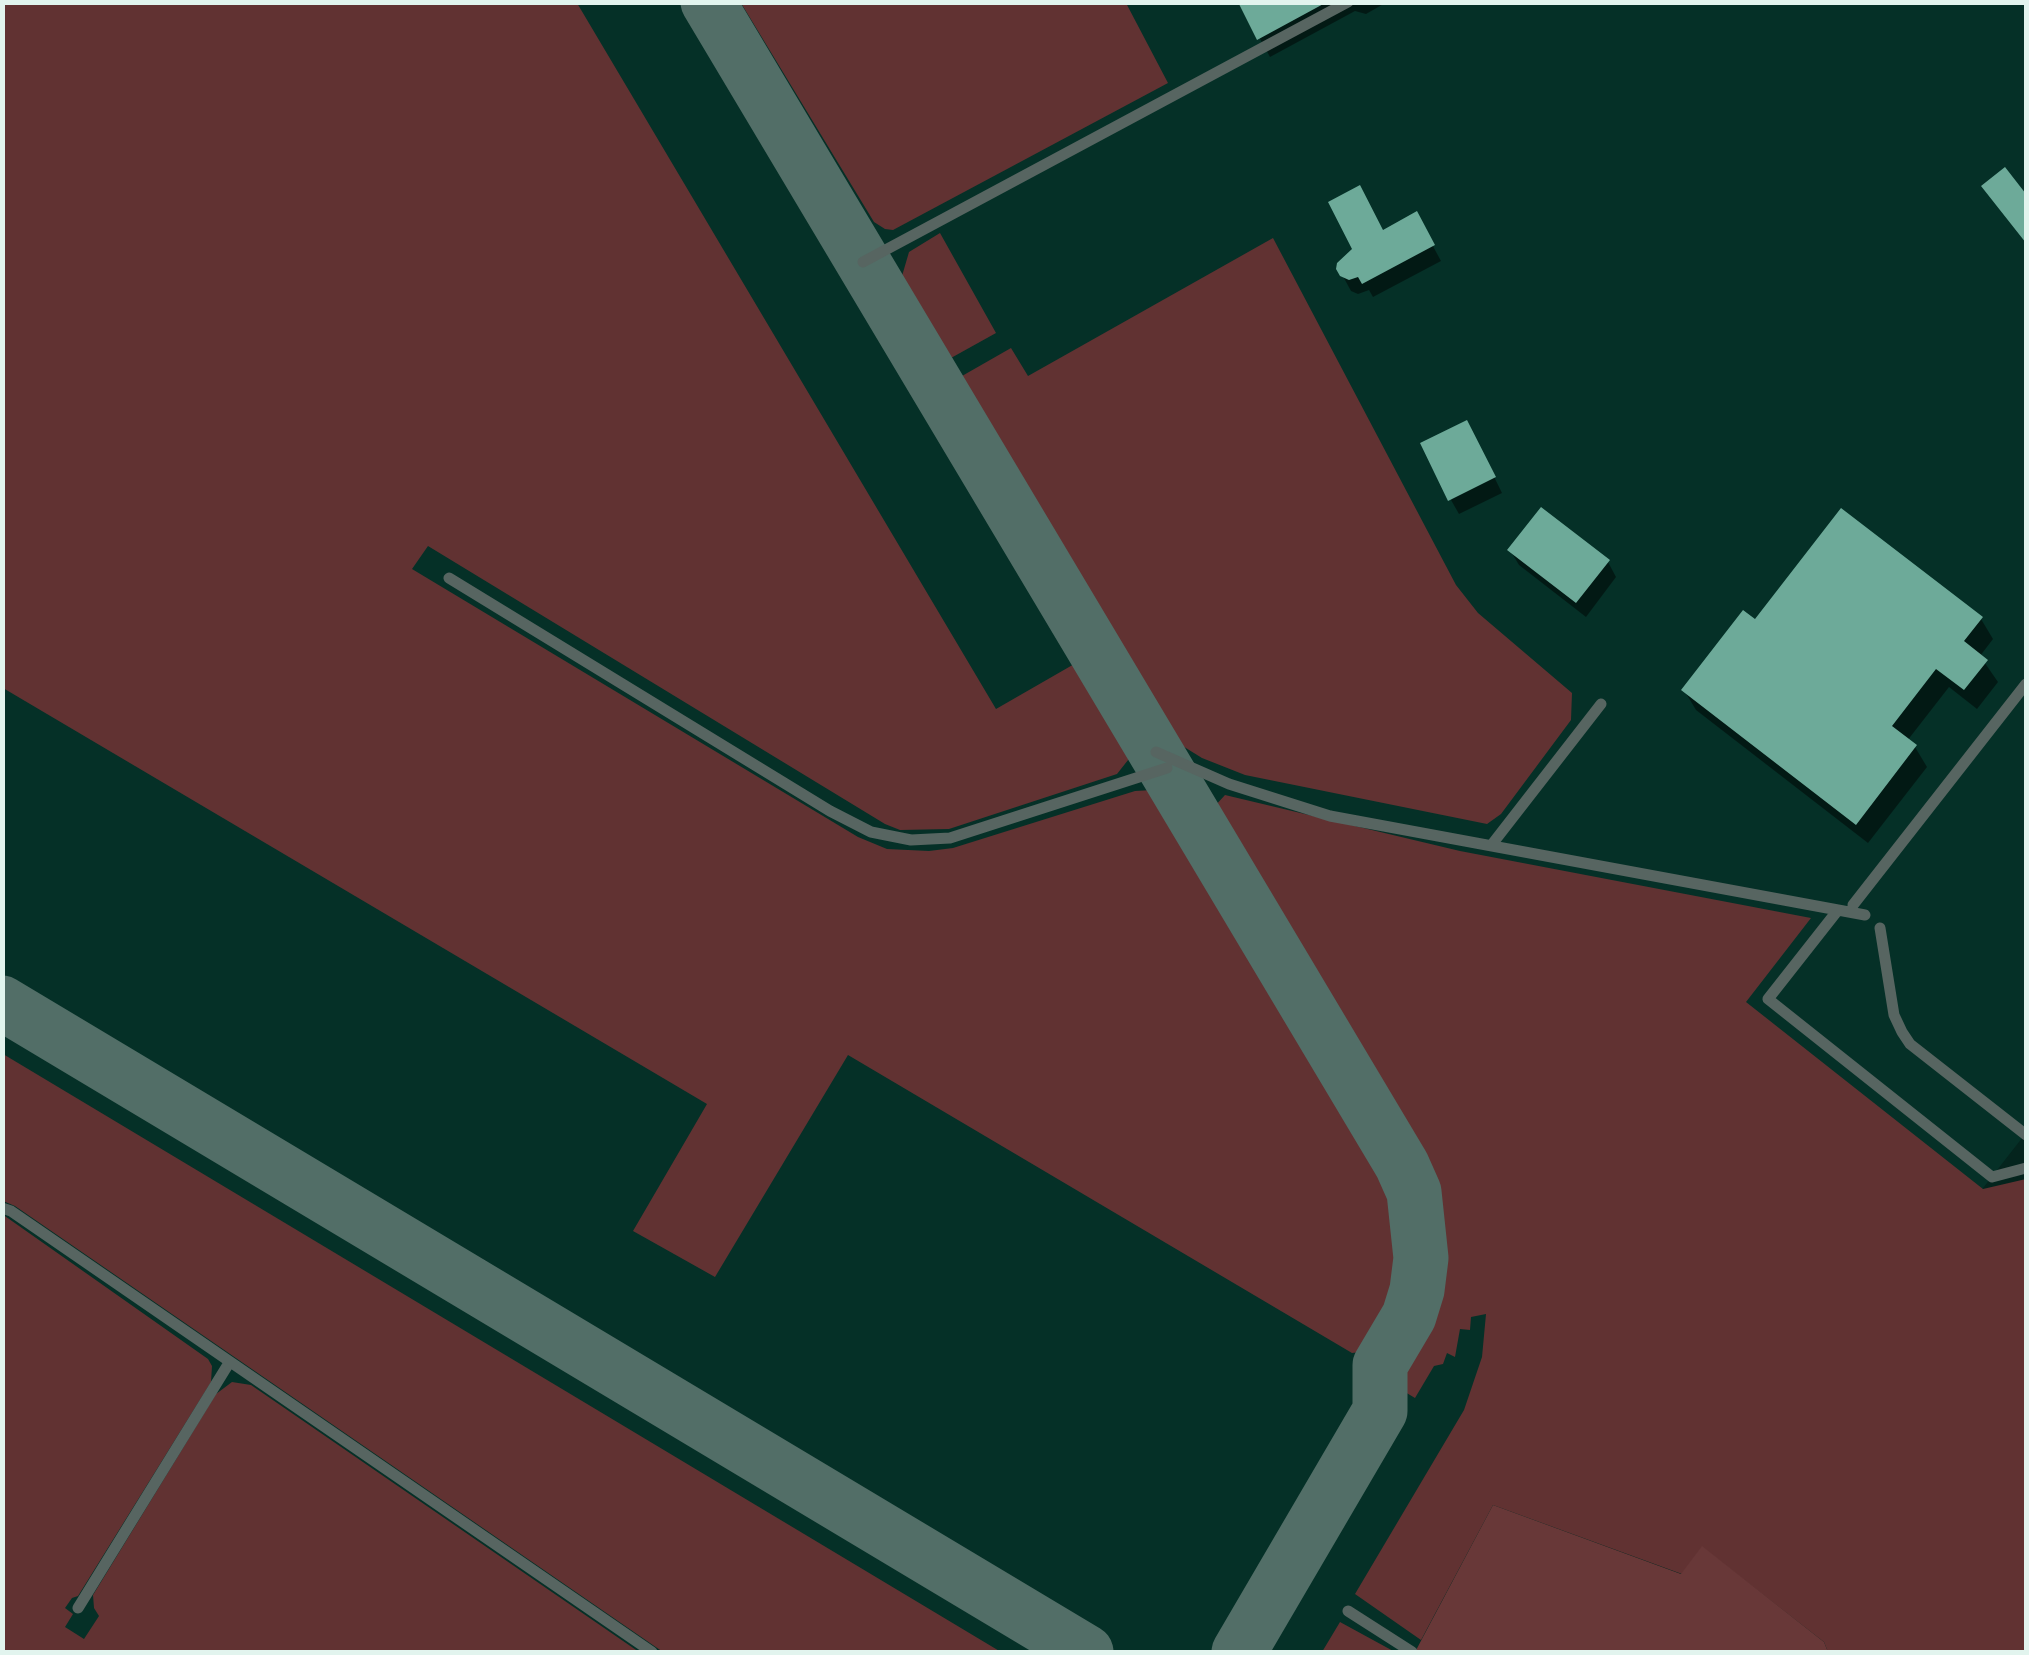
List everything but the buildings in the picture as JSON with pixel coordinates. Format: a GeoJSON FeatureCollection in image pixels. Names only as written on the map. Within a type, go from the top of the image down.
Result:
{"type":"FeatureCollection","features":[{"type":"Feature","properties":{"kind":"lane"},"geometry":{"type":"LineString","coordinates":[[863,262],[1348,2]]}},
{"type":"Feature","properties":{"kind":"lane"},"geometry":{"type":"LineString","coordinates":[[449,578],[830,811],[871,832],[911,840],[950,838],[1167,768]]}},
{"type":"Feature","properties":{"kind":"lane"},"geometry":{"type":"LineString","coordinates":[[1853,905],[2026,684]]}},
{"type":"Feature","properties":{"kind":"lane"},"geometry":{"type":"LineString","coordinates":[[1493,844],[1602,704]]}},
{"type":"Feature","properties":{"kind":"lane"},"geometry":{"type":"LineString","coordinates":[[1156,752],[1229,784],[1330,816],[1866,915]]}},
{"type":"Feature","properties":{"kind":"lane"},"geometry":{"type":"LineString","coordinates":[[1838,910],[1768,999],[1992,1177],[2026,1168]]}},
{"type":"Feature","properties":{"kind":"lane"},"geometry":{"type":"LineString","coordinates":[[1880,928],[1894,1015],[1910,1044],[2026,1135]]}},
{"type":"Feature","properties":{"kind":"lane"},"geometry":{"type":"LineString","coordinates":[[2,1208],[11,1210],[652,1652]]}},
{"type":"Feature","properties":{"kind":"lane"},"geometry":{"type":"LineString","coordinates":[[78,1608],[229,1363]]}},
{"type":"Feature","properties":{"kind":"lane"},"geometry":{"type":"LineString","coordinates":[[1348,1611],[1412,1652]]}},
{"type":"Feature","properties":{"kind":"shaded area"},"geometry":{"type":"Polygon","coordinates":[[[3,2],[577,3],[996,709],[1076,663],[1132,755],[1117,774],[949,829],[900,830],[428,546],[412,569],[858,837],[887,849],[953,848],[1135,791],[1153,790],[1256,962],[1267,956],[1402,1191],[1410,1226],[1407,1291],[1392,1328],[1382,1340],[1369,1351],[1352,1353],[848,1055],[715,1277],[633,1231],[707,1104],[3,688],[3,2]]]}},
{"type":"Feature","properties":{"kind":"shaded area"},"geometry":{"type":"Polygon","coordinates":[[[3,3],[2026,3],[2026,1133],[1682,1574],[1493,1505],[1415,1652],[3,1652],[3,3]]]}},
{"type":"Feature","properties":{"kind":"shaded area"},"geometry":{"type":"Polygon","coordinates":[[[741,3],[1126,3],[1168,83],[893,230],[885,229],[874,222],[741,3]]]}},
{"type":"Feature","properties":{"kind":"shaded area"},"geometry":{"type":"Polygon","coordinates":[[[940,233],[996,333],[951,358],[902,276],[909,252],[940,233]]]}},
{"type":"Feature","properties":{"kind":"shaded area"},"geometry":{"type":"Polygon","coordinates":[[[1273,238],[1456,585],[1478,613],[1572,693],[1571,720],[1501,814],[1487,824],[1245,775],[1181,745],[962,376],[1011,348],[1028,376],[1273,238]]]}},
{"type":"Feature","properties":{"kind":"shaded area"},"geometry":{"type":"Polygon","coordinates":[[[1225,795],[1460,851],[1811,918],[1746,1002],[1983,1189],[2026,1179],[2026,1652],[1828,1652],[1824,1642],[1702,1547],[1682,1574],[1493,1505],[1421,1640],[1355,1594],[1464,1410],[1482,1357],[1486,1314],[1471,1317],[1470,1330],[1460,1329],[1455,1357],[1447,1353],[1443,1364],[1434,1366],[1415,1398],[1395,1386],[1392,1365],[1415,1325],[1428,1277],[1430,1231],[1421,1186],[1412,1163],[1283,946],[1293,938],[1214,807],[1225,795]]]}},
{"type":"Feature","properties":{"kind":"shaded area"},"geometry":{"type":"Polygon","coordinates":[[[2,1054],[1001,1652],[663,1652],[3,1201],[2,1054]]]}},
{"type":"Feature","properties":{"kind":"shaded area"},"geometry":{"type":"Polygon","coordinates":[[[2,1214],[208,1359],[212,1366],[211,1382],[78,1596],[65,1608],[73,1614],[65,1627],[84,1639],[99,1616],[93,1595],[216,1394],[232,1382],[251,1385],[639,1652],[3,1652],[2,1214]]]}},
{"type":"Feature","properties":{"kind":"shaded area"},"geometry":{"type":"Polygon","coordinates":[[[1493,1505],[1681,1574],[1702,1546],[1824,1642],[1828,1652],[1415,1652],[1493,1505]]]}},
{"type":"Feature","properties":{"kind":"shaded area"},"geometry":{"type":"Polygon","coordinates":[[[1340,1622],[1395,1652],[1322,1652],[1340,1622]]]}},
{"type":"Feature","properties":{"kind":"taxiway"},"geometry":{"type":"LineString","coordinates":[[708,2],[1402,1165],[1414,1192],[1421,1258],[1417,1290],[1409,1316],[1380,1365],[1380,1411],[1239,1652]]}},
{"type":"Feature","properties":{"kind":"taxiway"},"geometry":{"type":"LineString","coordinates":[[2,1003],[1086,1652]]}}]}
